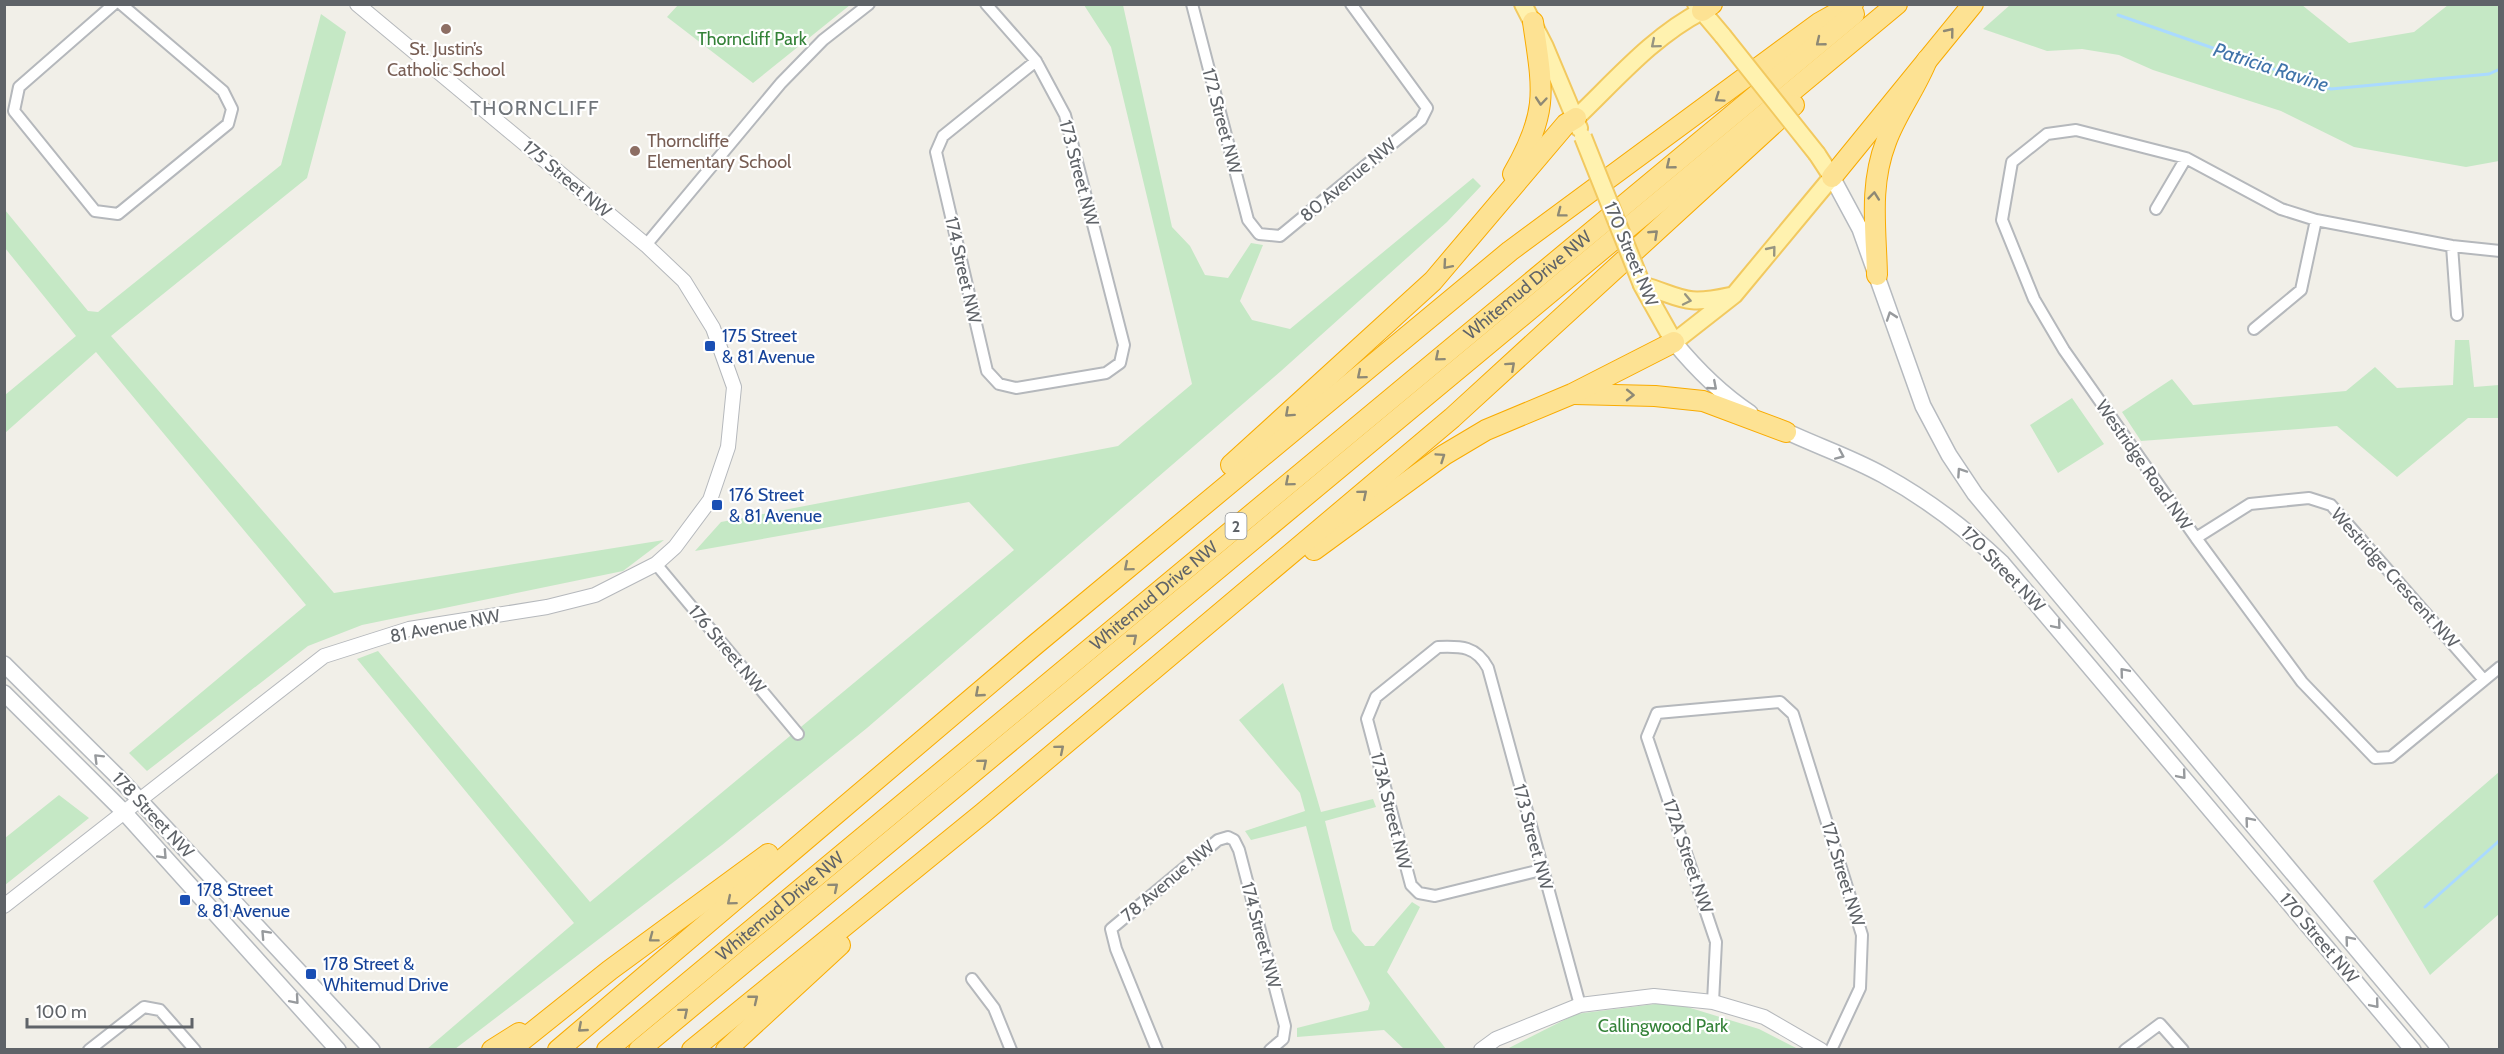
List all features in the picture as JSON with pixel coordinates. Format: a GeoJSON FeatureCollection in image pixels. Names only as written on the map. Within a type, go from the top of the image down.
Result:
{"type":"FeatureCollection","features":[{"type":"Feature","properties":{"kind":"highway"},"geometry":{"type":"LineString","coordinates":[[558,1050],[1173,530],[1510,251],[1819,23],[1853,4]]}},
{"type":"Feature","properties":{"kind":"highway","name":"Whitemud Drive NW"},"geometry":{"type":"LineString","coordinates":[[607,1050],[1866,4]]}},
{"type":"Feature","properties":{"kind":"highway","name":"Whitemud Drive NW"},"geometry":{"type":"LineString","coordinates":[[639,1050],[1897,4]]}},
{"type":"Feature","properties":{"kind":"highway"},"geometry":{"type":"LineString","coordinates":[[1832,177],[1973,4]]}},
{"type":"Feature","properties":{"kind":"highway"},"geometry":{"type":"LineString","coordinates":[[1484,220],[1519,163],[1539,116],[1542,81],[1533,22]]}},
{"type":"Feature","properties":{"kind":"highway"},"geometry":{"type":"LineString","coordinates":[[692,1050],[1207,627],[1443,426],[1817,84],[1874,23]]}},
{"type":"Feature","properties":{"kind":"highway"},"geometry":{"type":"LineString","coordinates":[[1877,275],[1873,204],[1877,173],[1886,141],[1916,88],[1927,60]]}},
{"type":"Feature","properties":{"kind":"highway"},"geometry":{"type":"LineString","coordinates":[[1173,530],[1224,472],[1433,281],[1566,124],[1576,118]]}},
{"type":"Feature","properties":{"kind":"highway"},"geometry":{"type":"LineString","coordinates":[[1207,627],[1444,455],[1486,430],[1572,394],[1674,342]]}},
{"type":"Feature","properties":{"kind":"highway"},"geometry":{"type":"LineString","coordinates":[[1572,394],[1655,396],[1703,401],[1786,432]]}},
{"type":"Feature","properties":{"kind":"highway"},"geometry":{"type":"LineString","coordinates":[[510,1050],[560,1009],[953,716]]}},
{"type":"Feature","properties":{"kind":"highway"},"geometry":{"type":"LineString","coordinates":[[726,1050],[983,813]]}},
{"type":"Feature","properties":{"kind":"highway"},"geometry":{"type":"LineString","coordinates":[[492,1050],[560,1009]]}},
{"type":"Feature","properties":{"kind":"main road","name":"170 Street NW"},"geometry":{"type":"LineString","coordinates":[[1523,4],[1576,118],[1642,285],[1674,342],[1702,376],[1727,398],[1786,432],[1881,473],[1924,499],[1965,528],[2002,562],[2413,1050]]}},
{"type":"Feature","properties":{"kind":"main road","name":"170 Street NW"},"geometry":{"type":"LineString","coordinates":[[1704,7],[1723,36],[1817,154],[1832,177],[1860,229],[1923,406],[1949,455],[1976,494],[2441,1050]]}},
{"type":"Feature","properties":{"kind":"main road"},"geometry":{"type":"LineString","coordinates":[[1576,118],[1634,61],[1704,7]]}},
{"type":"Feature","properties":{"kind":"main road"},"geometry":{"type":"LineString","coordinates":[[1674,342],[1734,295],[1832,177]]}},
{"type":"Feature","properties":{"kind":"main road"},"geometry":{"type":"LineString","coordinates":[[1642,285],[1684,301],[1700,303],[1734,295]]}},
{"type":"Feature","properties":{"kind":"main road","name":"178 Street NW"},"geometry":{"type":"LineString","coordinates":[[4,664],[139,800],[372,1050]]}},
{"type":"Feature","properties":{"kind":"main road","name":"178 Street NW"},"geometry":{"type":"LineString","coordinates":[[4,693],[124,812],[256,956],[338,1050]]}},
{"type":"Feature","properties":{"kind":"street"},"geometry":{"type":"LineString","coordinates":[[114,4],[19,87],[14,111],[95,211],[118,214],[228,124],[232,109],[223,91],[121,4]]}},
{"type":"Feature","properties":{"kind":"street","name":"175 Street NW"},"geometry":{"type":"LineString","coordinates":[[357,4],[646,245],[684,281],[713,328],[734,387]]}},
{"type":"Feature","properties":{"kind":"street"},"geometry":{"type":"LineString","coordinates":[[646,245],[781,83],[824,40],[869,4]]}},
{"type":"Feature","properties":{"kind":"street","name":"173 Street NW"},"geometry":{"type":"LineString","coordinates":[[986,4],[1036,61],[1065,115],[1124,345],[1120,363],[1106,373],[1016,388],[999,384]]}},
{"type":"Feature","properties":{"kind":"street","name":"172 Street NW"},"geometry":{"type":"LineString","coordinates":[[1191,4],[1248,220],[1259,234]]}},
{"type":"Feature","properties":{"kind":"street","name":"80 Avenue NW"},"geometry":{"type":"LineString","coordinates":[[1259,234],[1280,236],[1420,120],[1427,108],[1351,4]]}},
{"type":"Feature","properties":{"kind":"street","name":"174 Street NW"},"geometry":{"type":"LineString","coordinates":[[999,384],[987,371],[936,152],[943,136],[1036,61]]}},
{"type":"Feature","properties":{"kind":"street","name":"Westridge Road NW"},"geometry":{"type":"LineString","coordinates":[[2499,251],[2452,246],[2316,220],[2281,209],[2186,158],[2076,130],[2047,134],[2012,162],[2002,219],[2034,299],[2064,350],[2196,538],[2302,682],[2375,758],[2391,756],[2499,667]]}},
{"type":"Feature","properties":{"kind":"street"},"geometry":{"type":"LineString","coordinates":[[2156,209],[2186,158]]}},
{"type":"Feature","properties":{"kind":"street"},"geometry":{"type":"LineString","coordinates":[[2254,329],[2301,290],[2316,220]]}},
{"type":"Feature","properties":{"kind":"street"},"geometry":{"type":"LineString","coordinates":[[2452,246],[2457,315]]}},
{"type":"Feature","properties":{"kind":"street","name":"81 Avenue NW"},"geometry":{"type":"LineString","coordinates":[[4,906],[324,656],[409,629],[547,607],[595,596],[656,564],[684,537],[710,500],[728,447],[734,387]]}},
{"type":"Feature","properties":{"kind":"street","name":"Westridge Crescent NW"},"geometry":{"type":"LineString","coordinates":[[2196,538],[2250,504],[2309,498],[2331,505],[2484,680]]}},
{"type":"Feature","properties":{"kind":"street","name":"176 Street NW"},"geometry":{"type":"LineString","coordinates":[[656,564],[798,734]]}},
{"type":"Feature","properties":{"kind":"street","name":"173 Street NW"},"geometry":{"type":"LineString","coordinates":[[1367,719],[1376,697],[1438,647],[1469,648],[1482,657],[1488,668],[1541,870],[1580,1005]]}},
{"type":"Feature","properties":{"kind":"street","name":"172 Street NW"},"geometry":{"type":"LineString","coordinates":[[1780,702],[1793,714],[1862,935],[1860,988],[1831,1050]]}},
{"type":"Feature","properties":{"kind":"street","name":"172A Street NW"},"geometry":{"type":"LineString","coordinates":[[1713,1002],[1716,942],[1647,737],[1656,713],[1780,702]]}},
{"type":"Feature","properties":{"kind":"street","name":"173A Street NW"},"geometry":{"type":"LineString","coordinates":[[1367,719],[1408,878],[1415,890],[1425,896],[1443,895],[1541,870]]}},
{"type":"Feature","properties":{"kind":"street","name":"174 Street NW"},"geometry":{"type":"LineString","coordinates":[[1228,837],[1234,840],[1239,850],[1285,1026],[1283,1039],[1270,1050]]}},
{"type":"Feature","properties":{"kind":"street","name":"78 Avenue NW"},"geometry":{"type":"LineString","coordinates":[[1157,1050],[1116,949],[1111,929],[1218,840],[1228,837]]}},
{"type":"Feature","properties":{"kind":"street"},"geometry":{"type":"LineString","coordinates":[[972,979],[994,1008],[1011,1050]]}},
{"type":"Feature","properties":{"kind":"street"},"geometry":{"type":"LineString","coordinates":[[1481,1050],[1496,1039],[1580,1005],[1654,996],[1713,1002],[1764,1017],[1821,1050]]}},
{"type":"Feature","properties":{"kind":"street"},"geometry":{"type":"LineString","coordinates":[[89,1050],[144,1007],[160,1010],[195,1050]]}},
{"type":"Feature","properties":{"kind":"street"},"geometry":{"type":"LineString","coordinates":[[2124,1050],[2160,1024],[2183,1050]]}},
{"type":"Feature","properties":{"kind":"green space","name":"Thorncliff Park"},"geometry":{"type":"Polygon","coordinates":[[[678,5],[850,5],[753,83],[667,17],[678,5]]]}},
{"type":"Feature","properties":{"kind":"green space"},"geometry":{"type":"Polygon","coordinates":[[[1084,5],[1123,5],[1172,227],[1190,246],[1205,275],[1228,278],[1251,243],[1263,245],[1240,301],[1252,320],[1290,329],[1473,178],[1481,186],[1447,222],[1281,371],[867,728],[722,845],[455,1049],[427,1049],[574,923],[357,659],[378,651],[590,902],[1014,550],[969,502],[695,551],[721,522],[1118,446],[1192,384],[1111,47],[1084,5]]]}},
{"type":"Feature","properties":{"kind":"green space"},"geometry":{"type":"Polygon","coordinates":[[[2010,5],[2302,5],[2349,43],[2414,32],[2448,5],[2499,5],[2499,161],[2466,167],[2354,147],[2281,111],[2153,70],[2119,55],[2082,49],[2047,51],[1983,29],[2010,5]]]}},
{"type":"Feature","properties":{"kind":"green space"},"geometry":{"type":"Polygon","coordinates":[[[321,14],[346,32],[307,178],[111,336],[334,593],[664,540],[623,571],[362,625],[308,646],[147,771],[129,753],[306,605],[96,352],[5,433],[5,395],[76,336],[5,248],[5,210],[88,311],[98,312],[281,165],[321,14]]]}},
{"type":"Feature","properties":{"kind":"green space"},"geometry":{"type":"Polygon","coordinates":[[[2455,340],[2469,340],[2474,387],[2499,385],[2499,418],[2468,418],[2397,477],[2337,426],[2141,441],[2122,412],[2172,379],[2193,405],[2346,391],[2375,367],[2397,388],[2453,385],[2455,340]]]}},
{"type":"Feature","properties":{"kind":"green space"},"geometry":{"type":"Polygon","coordinates":[[[2072,398],[2104,444],[2058,473],[2030,425],[2072,398]]]}},
{"type":"Feature","properties":{"kind":"green space"},"geometry":{"type":"Polygon","coordinates":[[[1283,683],[1321,812],[1373,799],[1376,807],[1325,821],[1352,931],[1365,946],[1374,946],[1412,902],[1420,907],[1387,972],[1446,1049],[1404,1049],[1384,1030],[1297,1037],[1297,1028],[1368,1010],[1370,1003],[1333,929],[1306,826],[1251,840],[1245,831],[1305,811],[1300,793],[1239,720],[1283,683]]]}},
{"type":"Feature","properties":{"kind":"green space"},"geometry":{"type":"Polygon","coordinates":[[[2499,772],[2499,914],[2430,975],[2373,881],[2499,772]]]}},
{"type":"Feature","properties":{"kind":"green space"},"geometry":{"type":"Polygon","coordinates":[[[59,795],[89,818],[5,885],[5,838],[59,795]]]}},
{"type":"Feature","properties":{"kind":"green space","name":"Callingwood Park"},"geometry":{"type":"Polygon","coordinates":[[[1671,1002],[1759,1029],[1798,1049],[1505,1050],[1576,1014],[1671,1002]]]}},
{"type":"Feature","properties":{"kind":"waterway","name":"Patricia Ravine"},"geometry":{"type":"LineString","coordinates":[[2118,15],[2331,89],[2489,74],[2500,69]]}},
{"type":"Feature","properties":{"kind":"waterway"},"geometry":{"type":"LineString","coordinates":[[2425,907],[2500,840]]}},
{"type":"Feature","properties":{"kind":"place","name":"St. Justin’s Catholic School"},"geometry":{"type":"Point","coordinates":[446,29]}},
{"type":"Feature","properties":{"kind":"place","name":"Thorncliffe Elementary School"},"geometry":{"type":"Point","coordinates":[635,151]}},
{"type":"Feature","properties":{"kind":"place","name":"175 Street & 81 Avenue"},"geometry":{"type":"Point","coordinates":[710,346]}},
{"type":"Feature","properties":{"kind":"place","name":"176 Street & 81 Avenue"},"geometry":{"type":"Point","coordinates":[717,505]}},
{"type":"Feature","properties":{"kind":"place","name":"178 Street & 81 Avenue"},"geometry":{"type":"Point","coordinates":[185,900]}},
{"type":"Feature","properties":{"kind":"place","name":"178 Street & Whitemud Drive"},"geometry":{"type":"Point","coordinates":[311,974]}},
{"type":"Feature","properties":{"kind":"district","name":"THORNCLIFF"},"geometry":{"type":"Point","coordinates":[535,108]}}]}
